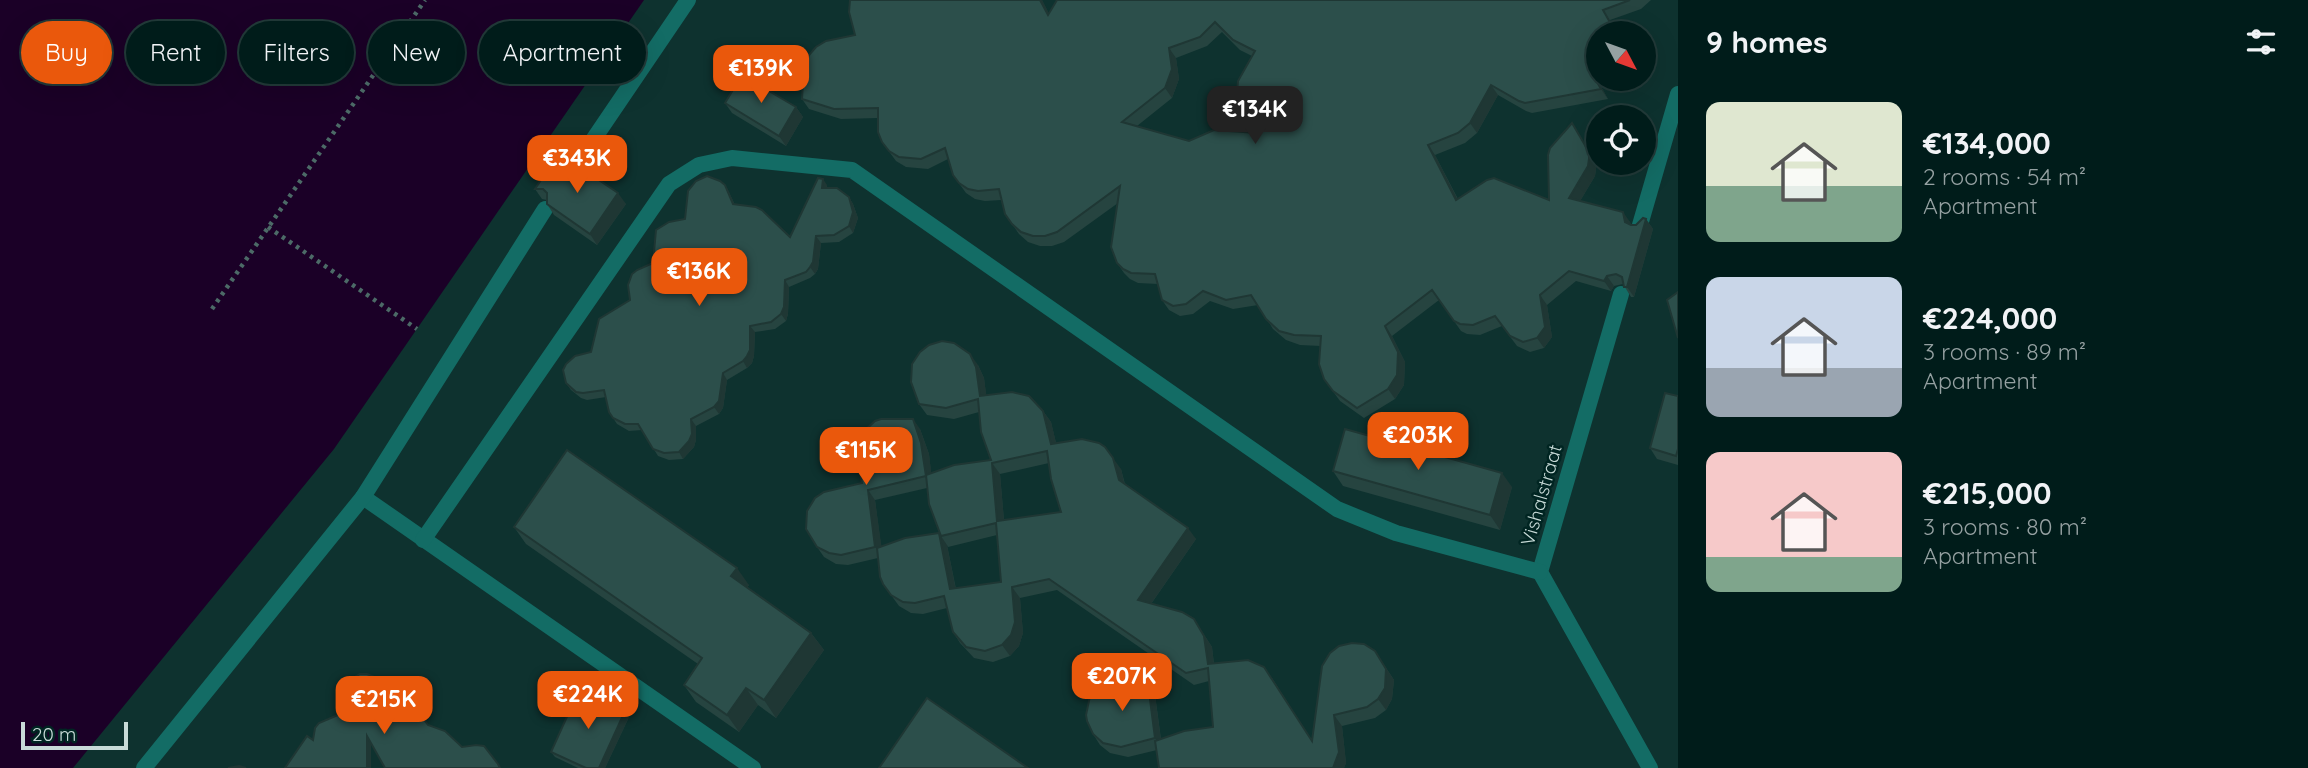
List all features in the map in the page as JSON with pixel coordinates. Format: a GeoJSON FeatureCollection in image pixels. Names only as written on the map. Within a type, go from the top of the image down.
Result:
{"type":"FeatureCollection","features":[{"type":"Feature","properties":{"kind":"lane"},"geometry":{"type":"LineString","coordinates":[[573,168],[688,0]]}},
{"type":"Feature","properties":{"kind":"lane"},"geometry":{"type":"LineString","coordinates":[[1640,225],[1678,94]]}},
{"type":"Feature","properties":{"kind":"lane"},"geometry":{"type":"LineString","coordinates":[[423,540],[669,184],[699,165],[732,158],[852,170],[1337,509],[1396,533],[1540,572]]}},
{"type":"Feature","properties":{"kind":"lane"},"geometry":{"type":"LineString","coordinates":[[144,768],[363,497],[545,209]]}},
{"type":"Feature","properties":{"kind":"lane","name":"Vishalstraat"},"geometry":{"type":"LineString","coordinates":[[1621,294],[1540,572],[1650,768]]}},
{"type":"Feature","properties":{"kind":"lane"},"geometry":{"type":"LineString","coordinates":[[363,497],[754,768]]}},
{"type":"Feature","properties":{"kind":"path"},"geometry":{"type":"LineString","coordinates":[[212,309],[425,0]]}},
{"type":"Feature","properties":{"kind":"path"},"geometry":{"type":"LineString","coordinates":[[268,227],[417,329]]}},
{"type":"Feature","properties":{"kind":"shaded area"},"geometry":{"type":"Polygon","coordinates":[[[0,0],[644,0],[630,21],[479,21],[479,84],[586,84],[334,449],[73,768],[0,768],[0,0]]]}},
{"type":"Feature","properties":{"kind":"shaded area"},"geometry":{"type":"Polygon","coordinates":[[[561,0],[1678,0],[1678,768],[0,768],[0,742],[497,84],[646,84],[646,21],[545,21],[561,0]]]}},
{"type":"Feature","properties":{"kind":"building"},"geometry":{"type":"Polygon","coordinates":[[[850,0],[1040,0],[1048,15],[1057,0],[1630,0],[1603,10],[1609,21],[1586,21],[1586,91],[1590,91],[1525,103],[1491,85],[1470,123],[1458,133],[1428,145],[1456,200],[1494,178],[1549,200],[1550,148],[1572,123],[1586,147],[1586,169],[1569,198],[1623,212],[1625,222],[1631,225],[1646,219],[1627,287],[1624,287],[1622,277],[1616,274],[1607,276],[1604,281],[1569,271],[1540,295],[1545,327],[1537,338],[1523,342],[1510,336],[1495,316],[1473,325],[1460,324],[1454,321],[1432,290],[1385,326],[1398,352],[1397,375],[1388,389],[1357,408],[1333,391],[1324,379],[1319,364],[1321,336],[1294,335],[1279,331],[1266,319],[1251,295],[1226,300],[1203,291],[1186,304],[1173,306],[1162,300],[1155,274],[1131,273],[1123,269],[1117,263],[1111,247],[1120,186],[1057,232],[1033,236],[1021,232],[1012,224],[1005,214],[999,189],[978,191],[959,183],[953,175],[945,148],[921,159],[899,157],[889,151],[878,132],[878,108],[834,109],[802,99],[804,66],[809,55],[826,41],[855,35],[849,12],[850,0]],[[1215,22],[1200,37],[1169,48],[1172,69],[1165,88],[1122,122],[1189,141],[1214,130],[1256,133],[1237,93],[1238,81],[1255,51],[1233,40],[1215,22]]]}},
{"type":"Feature","properties":{"kind":"building"},"geometry":{"type":"Polygon","coordinates":[[[742,75],[796,107],[779,136],[725,103],[742,75]]]}},
{"type":"Feature","properties":{"kind":"building"},"geometry":{"type":"Polygon","coordinates":[[[556,158],[560,166],[565,168],[575,164],[618,193],[590,234],[547,204],[547,193],[543,189],[535,189],[556,158]]]}},
{"type":"Feature","properties":{"kind":"building"},"geometry":{"type":"Polygon","coordinates":[[[707,176],[725,185],[733,204],[762,210],[790,237],[818,178],[823,179],[822,188],[837,188],[849,197],[853,212],[849,226],[834,235],[816,236],[810,267],[806,272],[785,280],[784,307],[781,314],[771,322],[750,326],[750,350],[743,361],[723,373],[719,401],[714,407],[691,419],[692,434],[679,452],[664,453],[653,449],[638,424],[625,424],[613,418],[604,390],[576,392],[566,383],[563,370],[575,356],[591,352],[599,319],[630,300],[628,285],[632,274],[653,263],[656,230],[669,222],[685,219],[688,191],[696,181],[707,176]]]}},
{"type":"Feature","properties":{"kind":"building"},"geometry":{"type":"Polygon","coordinates":[[[1678,292],[1678,338],[1667,300],[1678,292]]]}},
{"type":"Feature","properties":{"kind":"building"},"geometry":{"type":"Polygon","coordinates":[[[942,341],[954,343],[970,354],[976,367],[980,396],[1012,392],[1029,396],[1043,411],[1051,444],[1082,439],[1105,447],[1113,458],[1119,480],[1188,528],[1138,600],[1182,612],[1194,619],[1204,636],[1208,664],[1248,660],[1264,667],[1312,741],[1322,666],[1330,653],[1339,646],[1352,643],[1364,644],[1375,651],[1386,669],[1385,688],[1378,699],[1367,707],[1334,715],[1339,752],[1333,768],[1159,768],[1155,741],[1184,731],[1213,727],[1208,668],[1186,673],[1049,579],[1012,587],[1015,622],[1011,635],[1002,645],[985,651],[966,647],[953,632],[944,596],[915,603],[903,602],[891,595],[880,577],[877,548],[905,538],[939,533],[950,589],[1001,582],[996,523],[941,536],[929,504],[926,475],[954,465],[991,460],[981,432],[978,399],[946,408],[919,404],[911,382],[912,364],[929,345],[942,341]],[[1047,451],[992,463],[997,521],[1061,512],[1051,479],[1047,451]]]}},
{"type":"Feature","properties":{"kind":"building"},"geometry":{"type":"Polygon","coordinates":[[[1665,393],[1678,396],[1676,456],[1650,448],[1665,393]]]}},
{"type":"Feature","properties":{"kind":"building"},"geometry":{"type":"Polygon","coordinates":[[[881,419],[913,419],[921,443],[926,476],[868,490],[875,547],[841,555],[829,553],[817,547],[806,529],[807,511],[815,498],[824,492],[862,483],[856,453],[861,434],[881,419]]]}},
{"type":"Feature","properties":{"kind":"building"},"geometry":{"type":"Polygon","coordinates":[[[1345,429],[1502,473],[1490,515],[1333,471],[1345,429]]]}},
{"type":"Feature","properties":{"kind":"building"},"geometry":{"type":"Polygon","coordinates":[[[567,450],[737,568],[731,576],[811,633],[764,700],[746,688],[727,715],[684,685],[702,658],[514,527],[567,450]]]}},
{"type":"Feature","properties":{"kind":"building"},"geometry":{"type":"Polygon","coordinates":[[[360,674],[377,678],[389,695],[412,703],[428,725],[445,731],[462,747],[484,746],[500,768],[385,768],[367,736],[367,768],[285,768],[307,736],[313,740],[315,728],[319,723],[352,709],[344,697],[345,690],[350,680],[360,674]]]}},
{"type":"Feature","properties":{"kind":"building"},"geometry":{"type":"Polygon","coordinates":[[[1147,676],[1155,738],[1121,747],[1103,743],[1093,734],[1087,721],[1090,696],[1104,684],[1147,676]]]}},
{"type":"Feature","properties":{"kind":"building"},"geometry":{"type":"Polygon","coordinates":[[[579,690],[625,711],[599,768],[586,768],[551,752],[579,690]]]}},
{"type":"Feature","properties":{"kind":"building"},"geometry":{"type":"Polygon","coordinates":[[[927,698],[1028,768],[879,768],[927,698]]]}}]}
